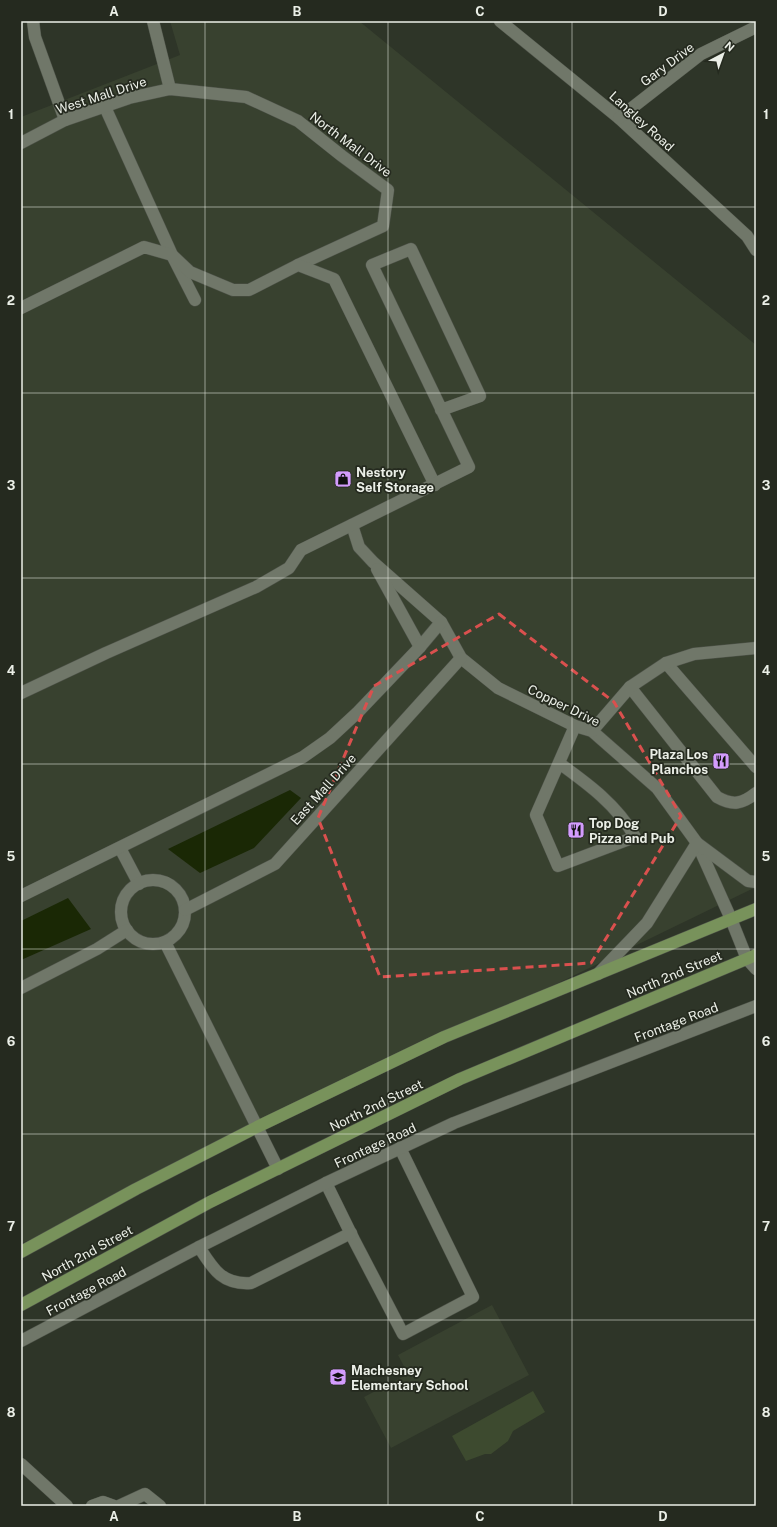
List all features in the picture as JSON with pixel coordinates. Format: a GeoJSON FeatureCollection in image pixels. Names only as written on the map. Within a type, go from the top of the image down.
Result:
{"type":"FeatureCollection","features":[{"type":"Feature","properties":{"kind":"main road"},"geometry":{"type":"LineString","coordinates":[[21,1252],[136,1189],[257,1127],[444,1037],[756,909]]}},
{"type":"Feature","properties":{"kind":"main road","name":"North 2nd Street"},"geometry":{"type":"LineString","coordinates":[[21,1306],[210,1202],[460,1080],[751,957]]}},
{"type":"Feature","properties":{"kind":"street"},"geometry":{"type":"LineString","coordinates":[[33,21],[35,37],[65,120]]}},
{"type":"Feature","properties":{"kind":"street"},"geometry":{"type":"LineString","coordinates":[[153,21],[170,89]]}},
{"type":"Feature","properties":{"kind":"street","name":"Langley Road"},"geometry":{"type":"LineString","coordinates":[[500,21],[619,118],[747,236],[756,250]]}},
{"type":"Feature","properties":{"kind":"street","name":"Gary Drive"},"geometry":{"type":"LineString","coordinates":[[619,118],[701,54],[756,27]]}},
{"type":"Feature","properties":{"kind":"street","name":"West Mall Drive"},"geometry":{"type":"LineString","coordinates":[[21,143],[65,120],[129,98],[170,89]]}},
{"type":"Feature","properties":{"kind":"street","name":"North Mall Drive"},"geometry":{"type":"LineString","coordinates":[[170,89],[246,97],[298,121],[388,190],[383,226],[298,266]]}},
{"type":"Feature","properties":{"kind":"street"},"geometry":{"type":"LineString","coordinates":[[105,107],[172,255],[195,300]]}},
{"type":"Feature","properties":{"kind":"street"},"geometry":{"type":"LineString","coordinates":[[21,308],[144,247],[172,255],[190,272],[233,290],[249,290],[298,266],[334,279],[435,485]]}},
{"type":"Feature","properties":{"kind":"street"},"geometry":{"type":"LineString","coordinates":[[21,693],[106,653],[256,587],[289,568],[301,550],[469,467],[441,410],[372,265],[411,249],[480,396],[441,410]]}},
{"type":"Feature","properties":{"kind":"street"},"geometry":{"type":"LineString","coordinates":[[352,525],[359,547],[373,562],[441,622],[461,658]]}},
{"type":"Feature","properties":{"kind":"street"},"geometry":{"type":"LineString","coordinates":[[373,562],[420,647]]}},
{"type":"Feature","properties":{"kind":"street"},"geometry":{"type":"LineString","coordinates":[[21,896],[303,757],[330,738],[420,647],[441,622]]}},
{"type":"Feature","properties":{"kind":"street"},"geometry":{"type":"LineString","coordinates":[[592,731],[630,688],[666,663],[694,654],[756,648]]}},
{"type":"Feature","properties":{"kind":"street","name":"Copper Drive"},"geometry":{"type":"LineString","coordinates":[[461,658],[498,688],[575,726],[592,731],[657,788],[697,843],[731,919],[756,969]]}},
{"type":"Feature","properties":{"kind":"street","name":"East Mall Drive"},"geometry":{"type":"LineString","coordinates":[[185,910],[275,864],[461,658]]}},
{"type":"Feature","properties":{"kind":"street"},"geometry":{"type":"LineString","coordinates":[[666,663],[756,767]]}},
{"type":"Feature","properties":{"kind":"street"},"geometry":{"type":"LineString","coordinates":[[630,688],[716,797],[726,802],[736,803],[747,800],[756,793]]}},
{"type":"Feature","properties":{"kind":"street"},"geometry":{"type":"LineString","coordinates":[[559,763],[590,784],[610,803],[628,824],[635,837],[558,866],[536,815],[575,726]]}},
{"type":"Feature","properties":{"kind":"street"},"geometry":{"type":"LineString","coordinates":[[598,974],[647,923],[697,843],[748,881],[756,882]]}},
{"type":"Feature","properties":{"kind":"street"},"geometry":{"type":"LineString","coordinates":[[120,848],[139,884]]}},
{"type":"Feature","properties":{"kind":"street"},"geometry":{"type":"LineString","coordinates":[[149,881],[159,881],[169,885],[177,891],[185,910],[184,920],[180,929],[173,937],[165,942],[154,944],[144,943],[134,938],[127,930],[122,920],[124,899],[130,890],[139,884],[149,881]]}},
{"type":"Feature","properties":{"kind":"street"},"geometry":{"type":"LineString","coordinates":[[21,988],[97,949],[127,930]]}},
{"type":"Feature","properties":{"kind":"street"},"geometry":{"type":"LineString","coordinates":[[165,942],[278,1169]]}},
{"type":"Feature","properties":{"kind":"street","name":"Frontage Road"},"geometry":{"type":"LineString","coordinates":[[21,1341],[199,1247],[326,1183],[454,1123],[756,1006]]}},
{"type":"Feature","properties":{"kind":"street"},"geometry":{"type":"LineString","coordinates":[[326,1183],[403,1334],[473,1298],[400,1148]]}},
{"type":"Feature","properties":{"kind":"street"},"geometry":{"type":"LineString","coordinates":[[199,1247],[213,1270],[228,1280],[240,1284],[251,1283],[351,1233]]}},
{"type":"Feature","properties":{"kind":"street"},"geometry":{"type":"LineString","coordinates":[[21,1464],[67,1506]]}},
{"type":"Feature","properties":{"kind":"street"},"geometry":{"type":"LineString","coordinates":[[119,1506],[145,1494],[160,1506]]}},
{"type":"Feature","properties":{"kind":"street"},"geometry":{"type":"LineString","coordinates":[[92,1506],[103,1502],[114,1506]]}},
{"type":"Feature","properties":{"kind":"highlighted area"},"geometry":{"type":"Polygon","coordinates":[[[499,614],[614,702],[681,816],[591,963],[380,977],[318,818],[374,686],[499,614]]]}},
{"type":"Feature","properties":{"kind":"shaded area"},"geometry":{"type":"Polygon","coordinates":[[[170,21],[359,21],[756,345],[756,887],[21,1244],[21,117],[180,55],[170,21]]]}},
{"type":"Feature","properties":{"kind":"shaded area"},"geometry":{"type":"Polygon","coordinates":[[[290,790],[301,798],[254,848],[200,873],[168,849],[290,790]]]}},
{"type":"Feature","properties":{"kind":"shaded area"},"geometry":{"type":"Polygon","coordinates":[[[68,898],[91,929],[21,960],[21,921],[68,898]]]}},
{"type":"Feature","properties":{"kind":"shaded area"},"geometry":{"type":"Polygon","coordinates":[[[492,1305],[529,1375],[391,1448],[364,1397],[408,1374],[398,1355],[492,1305]]]}},
{"type":"Feature","properties":{"kind":"shaded area"},"geometry":{"type":"Polygon","coordinates":[[[533,1391],[545,1412],[513,1431],[508,1441],[491,1454],[485,1454],[466,1461],[452,1436],[533,1391]]]}},
{"type":"Feature","properties":{"kind":"place","name":"Nestory Self Storage"},"geometry":{"type":"Point","coordinates":[343,479]}},
{"type":"Feature","properties":{"kind":"place","name":"Plaza Los Planchos"},"geometry":{"type":"Point","coordinates":[721,761]}},
{"type":"Feature","properties":{"kind":"place","name":"Top Dog Pizza and Pub"},"geometry":{"type":"Point","coordinates":[576,830]}},
{"type":"Feature","properties":{"kind":"place","name":"Machesney Elementary School"},"geometry":{"type":"Point","coordinates":[338,1377]}}]}
